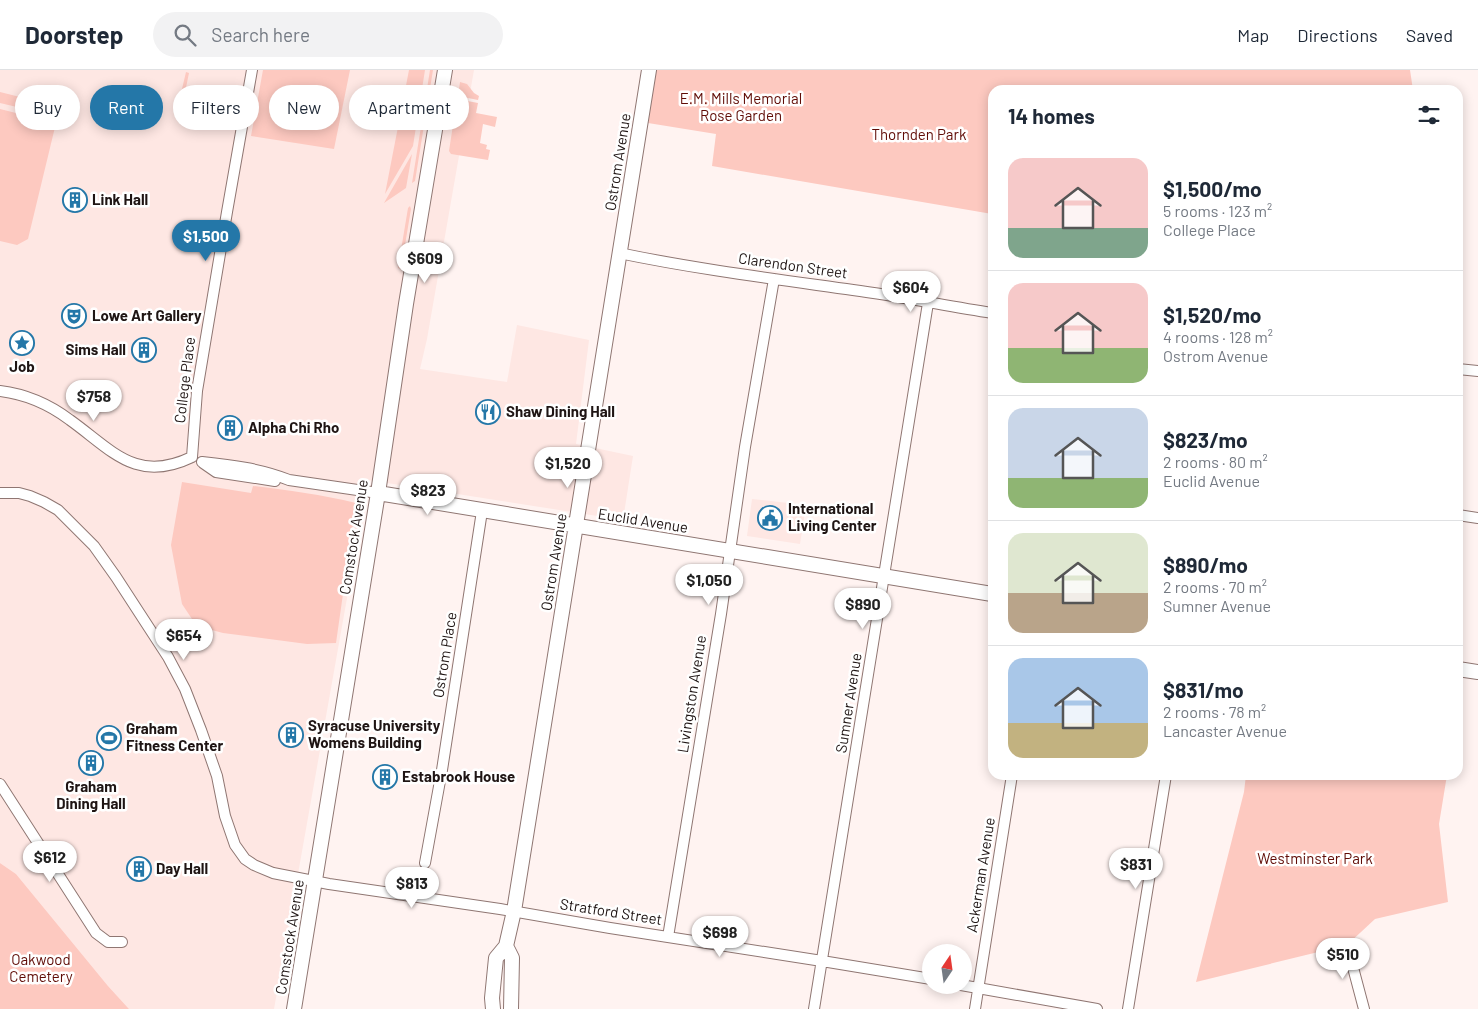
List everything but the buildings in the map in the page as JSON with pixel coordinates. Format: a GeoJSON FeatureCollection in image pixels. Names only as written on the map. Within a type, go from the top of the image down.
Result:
{"type":"FeatureCollection","features":[{"type":"Feature","properties":{"kind":"street","name":"College Place"},"geometry":{"type":"LineString","coordinates":[[192,457],[197,391],[252,70]]}},
{"type":"Feature","properties":{"kind":"street","name":"Comstock Avenue"},"geometry":{"type":"LineString","coordinates":[[294,1009],[445,70]]}},
{"type":"Feature","properties":{"kind":"street","name":"Ostrom Avenue"},"geometry":{"type":"LineString","coordinates":[[506,946],[514,911],[649,70]]}},
{"type":"Feature","properties":{"kind":"street","name":"Clarendon Street"},"geometry":{"type":"LineString","coordinates":[[619,253],[988,312]]}},
{"type":"Feature","properties":{"kind":"street","name":"Livingston Avenue"},"geometry":{"type":"LineString","coordinates":[[668,937],[745,447],[774,279]]}},
{"type":"Feature","properties":{"kind":"street","name":"Sumner Avenue"},"geometry":{"type":"LineString","coordinates":[[814,1009],[928,303]]}},
{"type":"Feature","properties":{"kind":"street"},"geometry":{"type":"LineString","coordinates":[[1463,370],[1478,371]]}},
{"type":"Feature","properties":{"kind":"street"},"geometry":{"type":"LineString","coordinates":[[0,391],[28,397],[69,418],[127,462],[154,468],[179,463],[192,457]]}},
{"type":"Feature","properties":{"kind":"street","name":"Euclid Avenue"},"geometry":{"type":"LineString","coordinates":[[192,457],[202,462],[226,464],[289,480],[988,593]]}},
{"type":"Feature","properties":{"kind":"street","name":"Stratford Street"},"geometry":{"type":"LineString","coordinates":[[0,493],[19,493],[30,496],[58,510],[94,546],[116,577],[168,657],[185,689],[217,776],[235,845],[245,859],[254,865],[273,873],[315,881],[514,911],[922,978]]}},
{"type":"Feature","properties":{"kind":"street","name":"Ostrom Place"},"geometry":{"type":"LineString","coordinates":[[425,863],[482,511]]}},
{"type":"Feature","properties":{"kind":"street"},"geometry":{"type":"LineString","coordinates":[[1463,516],[1478,518]]}},
{"type":"Feature","properties":{"kind":"street"},"geometry":{"type":"LineString","coordinates":[[1463,670],[1478,672]]}},
{"type":"Feature","properties":{"kind":"street","name":"Ackerman Avenue"},"geometry":{"type":"LineString","coordinates":[[975,1009],[1011,780]]}},
{"type":"Feature","properties":{"kind":"street"},"geometry":{"type":"LineString","coordinates":[[1128,1009],[1165,780]]}},
{"type":"Feature","properties":{"kind":"street"},"geometry":{"type":"LineString","coordinates":[[0,784],[96,933],[108,942],[122,942]]}},
{"type":"Feature","properties":{"kind":"street"},"geometry":{"type":"LineString","coordinates":[[1346,944],[1364,1009]]}},
{"type":"Feature","properties":{"kind":"street"},"geometry":{"type":"LineString","coordinates":[[493,1009],[492,998],[496,958],[506,946],[512,958],[511,1009]]}},
{"type":"Feature","properties":{"kind":"street"},"geometry":{"type":"LineString","coordinates":[[972,987],[1097,1009]]}},
{"type":"Feature","properties":{"kind":"shaded area"},"geometry":{"type":"Polygon","coordinates":[[[0,70],[474,70],[469,99],[469,85],[349,85],[349,130],[464,130],[427,339],[420,369],[507,382],[517,325],[589,340],[576,444],[633,456],[623,520],[368,480],[274,1009],[129,1009],[16,874],[0,863],[0,70]]]}},
{"type":"Feature","properties":{"kind":"shaded area"},"geometry":{"type":"Polygon","coordinates":[[[752,499],[806,505],[800,544],[747,536],[752,499]]]}},
{"type":"Feature","properties":{"kind":"green space"},"geometry":{"type":"Polygon","coordinates":[[[263,70],[350,70],[339,124],[339,85],[269,85],[269,130],[338,130],[334,149],[251,136],[252,130],[259,130],[259,92],[263,70]]]}},
{"type":"Feature","properties":{"kind":"green space"},"geometry":{"type":"Polygon","coordinates":[[[409,70],[425,70],[423,85],[406,85],[409,70]]]}},
{"type":"Feature","properties":{"kind":"green space"},"geometry":{"type":"Polygon","coordinates":[[[430,70],[433,70],[431,85],[428,85],[430,70]]]}},
{"type":"Feature","properties":{"kind":"green space","name":"Thornden Park"},"geometry":{"type":"Polygon","coordinates":[[[655,70],[1410,70],[1412,85],[988,85],[988,213],[712,166],[716,134],[648,123],[649,121],[646,121],[655,70]]]}},
{"type":"Feature","properties":{"kind":"green space"},"geometry":{"type":"Polygon","coordinates":[[[186,72],[189,73],[187,85],[183,85],[186,72]]]}},
{"type":"Feature","properties":{"kind":"green space"},"geometry":{"type":"Polygon","coordinates":[[[469,87],[479,96],[478,100],[469,98],[469,87]]]}},
{"type":"Feature","properties":{"kind":"green space"},"geometry":{"type":"Polygon","coordinates":[[[0,92],[15,96],[15,107],[0,103],[0,92]]]}},
{"type":"Feature","properties":{"kind":"green space"},"geometry":{"type":"Polygon","coordinates":[[[469,101],[478,103],[476,113],[497,117],[495,127],[483,124],[480,143],[487,145],[486,149],[490,150],[488,160],[451,154],[449,151],[452,130],[469,130],[469,101]]]}},
{"type":"Feature","properties":{"kind":"green space"},"geometry":{"type":"Polygon","coordinates":[[[0,109],[15,113],[15,130],[54,130],[28,239],[17,245],[0,241],[0,109]]]}},
{"type":"Feature","properties":{"kind":"green space"},"geometry":{"type":"Polygon","coordinates":[[[397,130],[416,130],[413,146],[385,194],[397,130]]]}},
{"type":"Feature","properties":{"kind":"green space"},"geometry":{"type":"Polygon","coordinates":[[[420,130],[423,130],[415,181],[412,183],[420,130]]]}},
{"type":"Feature","properties":{"kind":"green space"},"geometry":{"type":"Polygon","coordinates":[[[412,154],[406,188],[384,203],[412,154]]]}},
{"type":"Feature","properties":{"kind":"green space"},"geometry":{"type":"Polygon","coordinates":[[[410,206],[401,269],[398,268],[408,208],[410,206]]]}},
{"type":"Feature","properties":{"kind":"green space"},"geometry":{"type":"Polygon","coordinates":[[[182,482],[251,493],[253,486],[356,503],[336,643],[307,644],[223,633],[208,629],[194,622],[182,604],[171,545],[182,482]]]}},
{"type":"Feature","properties":{"kind":"green space","name":"Westminster Park"},"geometry":{"type":"Polygon","coordinates":[[[1245,780],[1446,780],[1439,824],[1448,902],[1375,919],[1347,945],[1196,982],[1245,780]]]}},
{"type":"Feature","properties":{"kind":"green space","name":"Oakwood Cemetery"},"geometry":{"type":"Polygon","coordinates":[[[0,863],[16,874],[129,1009],[0,1009],[0,863]]]}},
{"type":"Feature","properties":{"kind":"place","name":"Link Hall"},"geometry":{"type":"Point","coordinates":[75,200]}},
{"type":"Feature","properties":{"kind":"place","name":"Lowe Art Gallery"},"geometry":{"type":"Point","coordinates":[74,316]}},
{"type":"Feature","properties":{"kind":"place","name":"Job"},"geometry":{"type":"Point","coordinates":[22,343]}},
{"type":"Feature","properties":{"kind":"place","name":"Sims Hall"},"geometry":{"type":"Point","coordinates":[144,350]}},
{"type":"Feature","properties":{"kind":"place","name":"Shaw Dining Hall"},"geometry":{"type":"Point","coordinates":[488,412]}},
{"type":"Feature","properties":{"kind":"place","name":"Alpha Chi Rho"},"geometry":{"type":"Point","coordinates":[230,428]}},
{"type":"Feature","properties":{"kind":"place","name":"International Living Center"},"geometry":{"type":"Point","coordinates":[770,518]}},
{"type":"Feature","properties":{"kind":"place","name":"Syracuse University Womens Building"},"geometry":{"type":"Point","coordinates":[291,735]}},
{"type":"Feature","properties":{"kind":"place","name":"Graham Fitness Center"},"geometry":{"type":"Point","coordinates":[109,738]}},
{"type":"Feature","properties":{"kind":"place","name":"Graham Dining Hall"},"geometry":{"type":"Point","coordinates":[91,763]}},
{"type":"Feature","properties":{"kind":"place","name":"Estabrook House"},"geometry":{"type":"Point","coordinates":[385,777]}},
{"type":"Feature","properties":{"kind":"place","name":"Day Hall"},"geometry":{"type":"Point","coordinates":[139,869]}},
{"type":"Feature","properties":{"kind":"park label","name":"E.M. Mills Memorial Rose Garden"},"geometry":{"type":"Point","coordinates":[741,108]}}]}
